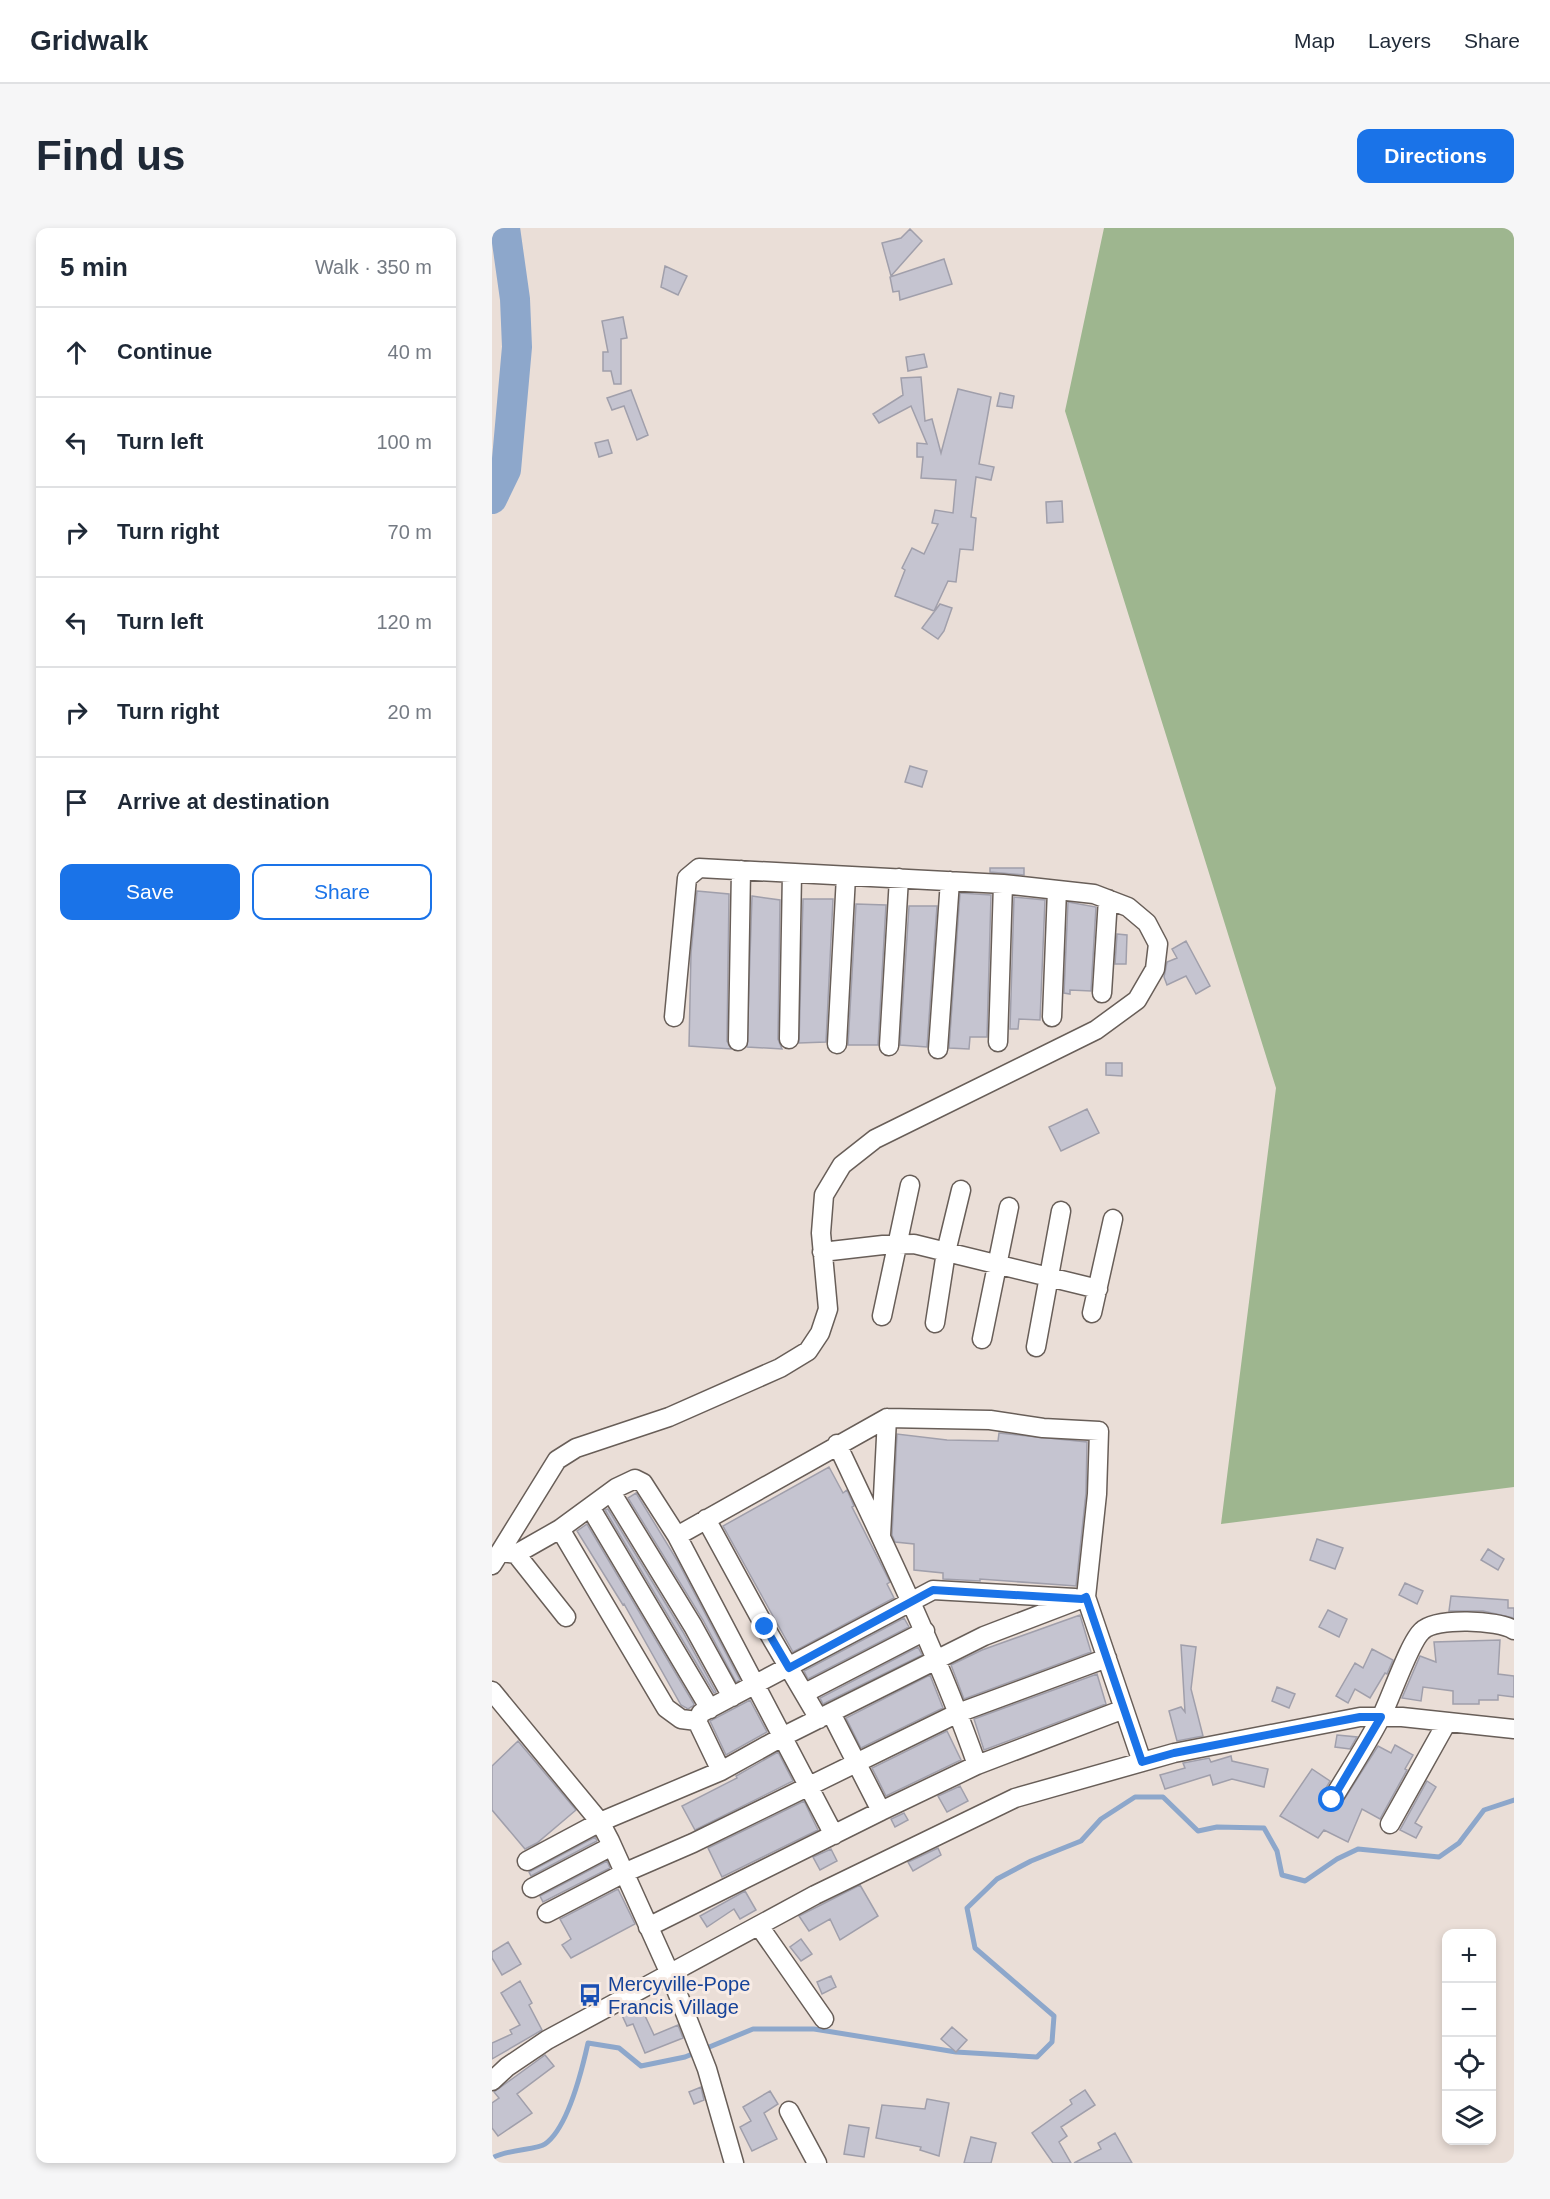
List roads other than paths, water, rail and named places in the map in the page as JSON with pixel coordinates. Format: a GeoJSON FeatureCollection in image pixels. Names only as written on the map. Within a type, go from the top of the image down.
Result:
{"type":"FeatureCollection","features":[{"type":"Feature","properties":{"kind":"street"},"geometry":{"type":"LineString","coordinates":[[503,1557],[557,1460],[576,1448],[669,1417],[780,1368],[808,1351],[820,1332],[828,1309],[820,1233],[824,1195],[842,1165],[875,1139],[1096,1030],[1137,1000],[1155,969],[1158,944],[1147,923],[1128,907],[1094,894],[1003,884],[699,868],[687,878],[674,1017]]}},
{"type":"Feature","properties":{"kind":"street"},"geometry":{"type":"LineString","coordinates":[[738,1041],[741,870]]}},
{"type":"Feature","properties":{"kind":"street"},"geometry":{"type":"LineString","coordinates":[[789,1039],[792,873]]}},
{"type":"Feature","properties":{"kind":"street"},"geometry":{"type":"LineString","coordinates":[[837,1044],[846,876]]}},
{"type":"Feature","properties":{"kind":"street"},"geometry":{"type":"LineString","coordinates":[[889,1046],[899,878]]}},
{"type":"Feature","properties":{"kind":"street"},"geometry":{"type":"LineString","coordinates":[[938,1049],[950,881]]}},
{"type":"Feature","properties":{"kind":"street"},"geometry":{"type":"LineString","coordinates":[[998,1042],[1003,884]]}},
{"type":"Feature","properties":{"kind":"street"},"geometry":{"type":"LineString","coordinates":[[1052,1017],[1057,890]]}},
{"type":"Feature","properties":{"kind":"street"},"geometry":{"type":"LineString","coordinates":[[1102,993],[1108,899]]}},
{"type":"Feature","properties":{"kind":"street"},"geometry":{"type":"LineString","coordinates":[[882,1316],[910,1185]]}},
{"type":"Feature","properties":{"kind":"street"},"geometry":{"type":"LineString","coordinates":[[935,1323],[946,1252],[961,1190]]}},
{"type":"Feature","properties":{"kind":"street"},"geometry":{"type":"LineString","coordinates":[[982,1340],[1010,1207]]}},
{"type":"Feature","properties":{"kind":"street"},"geometry":{"type":"LineString","coordinates":[[1036,1347],[1047,1276],[1061,1211]]}},
{"type":"Feature","properties":{"kind":"street"},"geometry":{"type":"LineString","coordinates":[[1092,1313],[1113,1219]]}},
{"type":"Feature","properties":{"kind":"street"},"geometry":{"type":"LineString","coordinates":[[822,1252],[914,1244],[1098,1288]]}},
{"type":"Feature","properties":{"kind":"street"},"geometry":{"type":"LineString","coordinates":[[881,1539],[887,1418]]}},
{"type":"Feature","properties":{"kind":"street"},"geometry":{"type":"LineString","coordinates":[[677,1536],[837,1444],[887,1418],[990,1420],[1043,1428],[1099,1431],[1097,1494],[1084,1598],[1142,1762]]}},
{"type":"Feature","properties":{"kind":"street"},"geometry":{"type":"LineString","coordinates":[[837,1444],[912,1601],[958,1713],[976,1765]]}},
{"type":"Feature","properties":{"kind":"street"},"geometry":{"type":"LineString","coordinates":[[503,1557],[560,1529],[611,1492],[635,1479],[643,1483],[677,1536],[834,1835]]}},
{"type":"Feature","properties":{"kind":"street"},"geometry":{"type":"LineString","coordinates":[[611,1492],[693,1626],[732,1696]]}},
{"type":"Feature","properties":{"kind":"street"},"geometry":{"type":"LineString","coordinates":[[590,1507],[703,1715],[721,1771]]}},
{"type":"Feature","properties":{"kind":"street"},"geometry":{"type":"LineString","coordinates":[[706,1519],[789,1668],[856,1762],[881,1811]]}},
{"type":"Feature","properties":{"kind":"street"},"geometry":{"type":"LineString","coordinates":[[560,1529],[666,1708],[681,1719],[703,1715],[732,1696],[789,1668],[933,1590],[1084,1598]]}},
{"type":"Feature","properties":{"kind":"street"},"geometry":{"type":"LineString","coordinates":[[503,1557],[566,1617]]}},
{"type":"Feature","properties":{"kind":"street"},"geometry":{"type":"LineString","coordinates":[[527,1860],[600,1822],[721,1771],[936,1658],[984,1636],[1084,1598]]}},
{"type":"Feature","properties":{"kind":"street"},"geometry":{"type":"LineString","coordinates":[[1332,1800],[1381,1717],[1420,1632],[1430,1624],[1439,1622],[1491,1624],[1507,1626],[1514,1630]]}},
{"type":"Feature","properties":{"kind":"street"},"geometry":{"type":"LineString","coordinates":[[805,1693],[925,1632]]}},
{"type":"Feature","properties":{"kind":"street"},"geometry":{"type":"LineString","coordinates":[[547,1913],[626,1872],[693,1843],[958,1713],[1107,1658]]}},
{"type":"Feature","properties":{"kind":"street"},"geometry":{"type":"LineString","coordinates":[[492,1691],[600,1822],[626,1872],[707,2069],[734,2163]]}},
{"type":"Feature","properties":{"kind":"street"},"geometry":{"type":"LineString","coordinates":[[648,1927],[976,1765],[1124,1709]]}},
{"type":"Feature","properties":{"kind":"street"},"geometry":{"type":"LineString","coordinates":[[492,2081],[507,2067],[547,2040],[759,1926],[978,1814],[1015,1798],[1184,1751],[1360,1717],[1514,1729]]}},
{"type":"Feature","properties":{"kind":"street"},"geometry":{"type":"LineString","coordinates":[[1390,1824],[1447,1722]]}},
{"type":"Feature","properties":{"kind":"street"},"geometry":{"type":"LineString","coordinates":[[532,1888],[612,1846]]}},
{"type":"Feature","properties":{"kind":"street"},"geometry":{"type":"LineString","coordinates":[[759,1926],[824,2019]]}},
{"type":"Feature","properties":{"kind":"street"},"geometry":{"type":"LineString","coordinates":[[789,2111],[818,2163]]}},
{"type":"Feature","properties":{"kind":"waterway"},"geometry":{"type":"LineString","coordinates":[[492,499],[506,470],[517,347],[515,299],[505,228]]}},
{"type":"Feature","properties":{"kind":"waterway"},"geometry":{"type":"LineString","coordinates":[[492,2158],[541,2146],[553,2136],[561,2125],[573,2098],[588,2043],[619,2048],[641,2066],[685,2057],[753,2029],[814,2029],[956,2052],[1037,2057],[1052,2042],[1054,2016],[975,1948],[967,1908],[997,1879],[1031,1861],[1081,1841],[1101,1819],[1135,1797],[1163,1797],[1198,1831],[1217,1827],[1264,1828],[1277,1851],[1282,1875],[1305,1881],[1337,1859],[1358,1849],[1439,1857],[1459,1843],[1484,1810],[1514,1800]]}},
{"type":"Feature","properties":{"kind":"place","name":"Mercyville-Pope Francis Village"},"geometry":{"type":"Point","coordinates":[590,1995]}}]}
